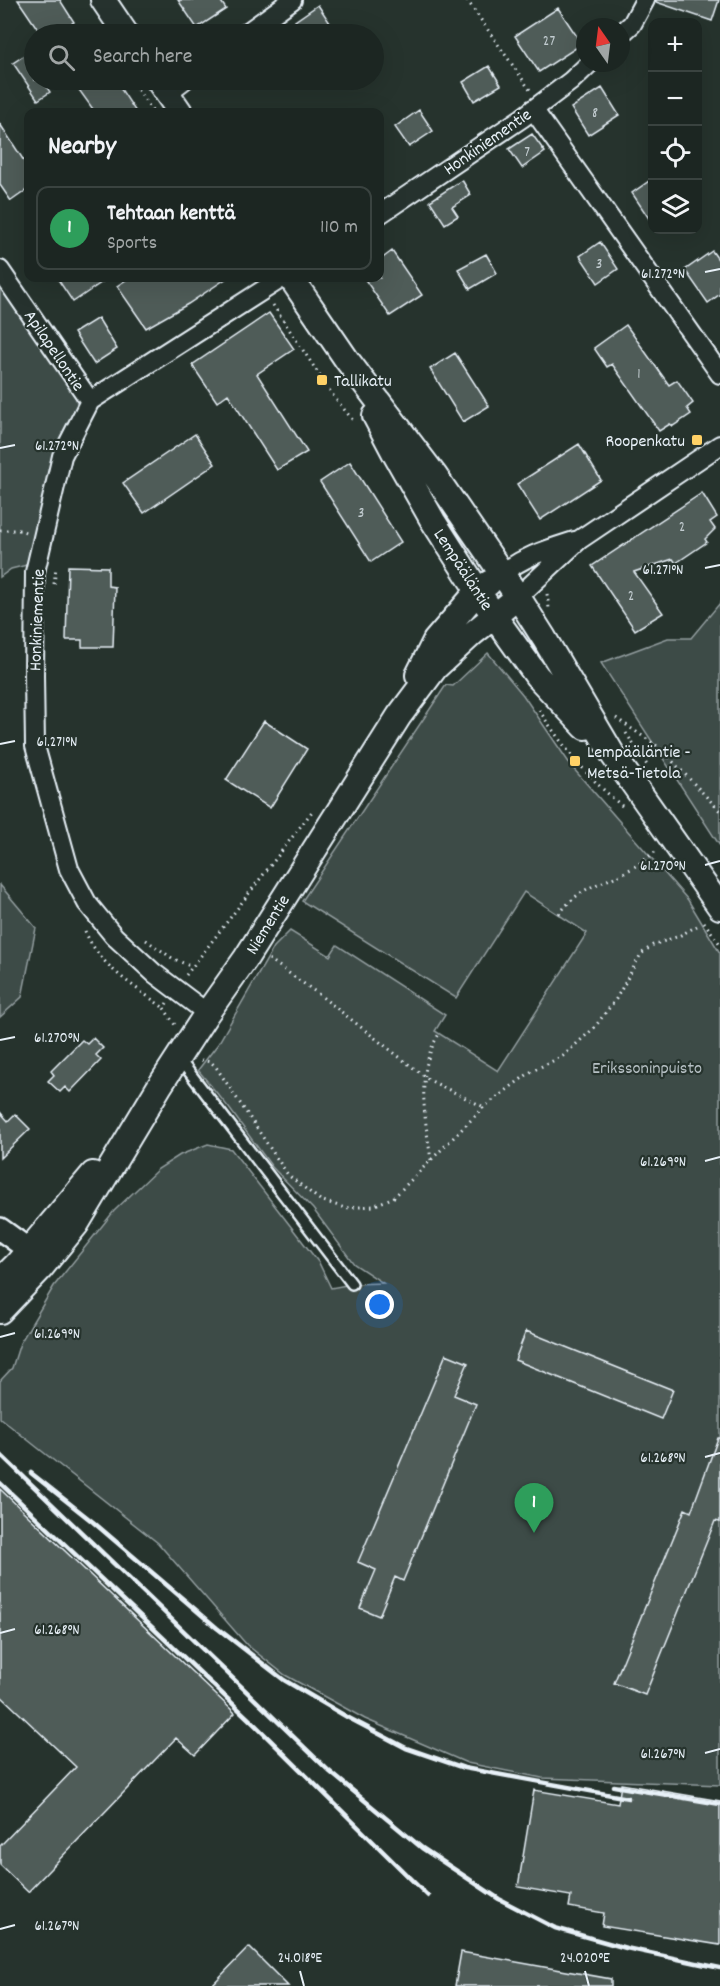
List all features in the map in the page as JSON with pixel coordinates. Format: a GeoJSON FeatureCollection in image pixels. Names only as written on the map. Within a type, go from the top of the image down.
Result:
{"type":"FeatureCollection","features":[{"type":"Feature","properties":{"kind":"main road"},"geometry":{"type":"LineString","coordinates":[[103,0],[119,24]]}},
{"type":"Feature","properties":{"kind":"main road"},"geometry":{"type":"LineString","coordinates":[[172,90],[179,108]]}},
{"type":"Feature","properties":{"kind":"main road","name":"Lempääläntie"},"geometry":{"type":"LineString","coordinates":[[294,282],[347,360],[435,476],[518,597],[613,755],[720,907]]}},
{"type":"Feature","properties":{"kind":"main road","name":"Lempääläntie"},"geometry":{"type":"LineString","coordinates":[[347,360],[394,454],[433,521],[494,616],[537,676],[613,755]]}},
{"type":"Feature","properties":{"kind":"main road","name":"Niementie"},"geometry":{"type":"LineString","coordinates":[[399,716],[435,641],[478,591],[501,574]]}},
{"type":"Feature","properties":{"kind":"main road","name":"Niementie"},"geometry":{"type":"LineString","coordinates":[[0,1311],[30,1265],[117,1146],[133,1131],[187,1059],[207,1013],[246,958],[399,716],[435,668],[518,597]]}},
{"type":"Feature","properties":{"kind":"main road","name":"Niementie"},"geometry":{"type":"LineString","coordinates":[[0,1281],[30,1265]]}},
{"type":"Feature","properties":{"kind":"street"},"geometry":{"type":"LineString","coordinates":[[259,24],[292,0]]}},
{"type":"Feature","properties":{"kind":"street"},"geometry":{"type":"LineString","coordinates":[[630,26],[645,0]]}},
{"type":"Feature","properties":{"kind":"street","name":"Honkiniementie"},"geometry":{"type":"LineString","coordinates":[[384,211],[536,107],[580,72]]}},
{"type":"Feature","properties":{"kind":"street"},"geometry":{"type":"LineString","coordinates":[[536,107],[720,374]]}},
{"type":"Feature","properties":{"kind":"street","name":"Apilapellontie"},"geometry":{"type":"LineString","coordinates":[[0,270],[90,401]]}},
{"type":"Feature","properties":{"kind":"street"},"geometry":{"type":"LineString","coordinates":[[90,401],[276,282]]}},
{"type":"Feature","properties":{"kind":"street","name":"Honkiniementie"},"geometry":{"type":"LineString","coordinates":[[90,401],[62,456],[35,572],[35,746],[69,869],[87,903],[114,936],[153,973],[207,1013]]}},
{"type":"Feature","properties":{"kind":"street"},"geometry":{"type":"LineString","coordinates":[[518,597],[579,540],[720,445]]}},
{"type":"Feature","properties":{"kind":"street"},"geometry":{"type":"LineString","coordinates":[[501,574],[535,553],[579,540]]}},
{"type":"Feature","properties":{"kind":"street"},"geometry":{"type":"LineString","coordinates":[[0,1229],[30,1265]]}},
{"type":"Feature","properties":{"kind":"street"},"geometry":{"type":"LineString","coordinates":[[0,1244],[30,1265]]}},
{"type":"Feature","properties":{"kind":"lane"},"geometry":{"type":"LineString","coordinates":[[187,1059],[351,1284]]}},
{"type":"Feature","properties":{"kind":"path"},"geometry":{"type":"LineString","coordinates":[[467,0],[536,107]]}},
{"type":"Feature","properties":{"kind":"path"},"geometry":{"type":"LineString","coordinates":[[0,530],[20,530],[44,539]]}},
{"type":"Feature","properties":{"kind":"path"},"geometry":{"type":"LineString","coordinates":[[53,594],[56,563]]}},
{"type":"Feature","properties":{"kind":"path"},"geometry":{"type":"LineString","coordinates":[[615,717],[660,748],[720,811]]}},
{"type":"Feature","properties":{"kind":"path"},"geometry":{"type":"LineString","coordinates":[[175,989],[316,807]]}},
{"type":"Feature","properties":{"kind":"path"},"geometry":{"type":"LineString","coordinates":[[559,915],[570,900],[584,890],[628,870],[655,852]]}},
{"type":"Feature","properties":{"kind":"path"},"geometry":{"type":"LineString","coordinates":[[187,1059],[211,1062],[216,1067],[288,1175],[320,1200],[345,1208],[373,1206],[394,1197],[484,1107],[532,1071],[563,1056],[594,1028],[616,999],[641,954],[652,945],[679,936],[697,926]]}},
{"type":"Feature","properties":{"kind":"path"},"geometry":{"type":"LineString","coordinates":[[263,954],[425,1077],[484,1107]]}},
{"type":"Feature","properties":{"kind":"path"},"geometry":{"type":"LineString","coordinates":[[431,1160],[423,1103],[430,1048],[439,1034]]}},
{"type":"Feature","properties":{"kind":"green space"},"geometry":{"type":"Polygon","coordinates":[[[0,285],[75,392],[77,404],[35,563],[11,569],[0,577],[0,285]]]}},
{"type":"Feature","properties":{"kind":"green space"},"geometry":{"type":"Polygon","coordinates":[[[720,603],[720,846],[601,663],[668,638],[691,638],[720,603]]]}},
{"type":"Feature","properties":{"kind":"green space","name":"Erikssoninpuisto"},"geometry":{"type":"Polygon","coordinates":[[[488,653],[523,695],[572,767],[688,900],[720,953],[720,1785],[542,1778],[467,1763],[365,1719],[285,1675],[247,1645],[158,1543],[0,1418],[0,1381],[12,1368],[20,1343],[54,1286],[114,1211],[158,1169],[180,1155],[208,1144],[231,1149],[319,1263],[331,1288],[352,1284],[383,1283],[354,1264],[313,1209],[272,1167],[198,1070],[218,1044],[274,947],[290,931],[330,956],[337,945],[445,1015],[435,1031],[498,1071],[587,933],[524,892],[456,998],[302,901],[446,685],[453,686],[488,653]]]}},
{"type":"Feature","properties":{"kind":"green space"},"geometry":{"type":"Polygon","coordinates":[[[0,885],[36,928],[22,997],[0,1017],[0,885]]]}},
{"type":"Feature","properties":{"kind":"building"},"geometry":{"type":"Polygon","coordinates":[[[18,0],[60,0],[74,22],[71,24],[34,24],[18,0]]]}},
{"type":"Feature","properties":{"kind":"building"},"geometry":{"type":"Polygon","coordinates":[[[178,0],[220,0],[226,9],[203,24],[194,24],[178,0]]]}},
{"type":"Feature","properties":{"kind":"building"},"geometry":{"type":"Polygon","coordinates":[[[656,0],[719,0],[712,21],[656,2],[656,0]]]}},
{"type":"Feature","properties":{"kind":"building"},"geometry":{"type":"Polygon","coordinates":[[[318,5],[330,23],[297,24],[295,21],[318,5]]]}},
{"type":"Feature","properties":{"kind":"building"},"geometry":{"type":"Polygon","coordinates":[[[558,8],[576,35],[576,48],[539,72],[515,36],[558,8]]]}},
{"type":"Feature","properties":{"kind":"building"},"geometry":{"type":"Polygon","coordinates":[[[24,56],[24,79],[13,63],[24,56]]]}},
{"type":"Feature","properties":{"kind":"building"},"geometry":{"type":"Polygon","coordinates":[[[489,66],[501,85],[474,101],[463,82],[489,66]]]}},
{"type":"Feature","properties":{"kind":"building"},"geometry":{"type":"Polygon","coordinates":[[[602,88],[619,115],[588,135],[571,108],[602,88]]]}},
{"type":"Feature","properties":{"kind":"building"},"geometry":{"type":"Polygon","coordinates":[[[31,90],[49,90],[50,92],[38,100],[31,90]]]}},
{"type":"Feature","properties":{"kind":"building"},"geometry":{"type":"Polygon","coordinates":[[[79,90],[122,90],[133,108],[92,108],[79,90]]]}},
{"type":"Feature","properties":{"kind":"building"},"geometry":{"type":"Polygon","coordinates":[[[419,110],[433,131],[409,147],[395,127],[419,110]]]}},
{"type":"Feature","properties":{"kind":"building"},"geometry":{"type":"Polygon","coordinates":[[[0,124],[24,161],[24,192],[11,201],[0,185],[0,124]]]}},
{"type":"Feature","properties":{"kind":"building"},"geometry":{"type":"Polygon","coordinates":[[[532,134],[545,152],[522,168],[509,149],[532,134]]]}},
{"type":"Feature","properties":{"kind":"building"},"geometry":{"type":"Polygon","coordinates":[[[462,180],[471,195],[452,207],[458,216],[445,224],[430,201],[462,180]]]}},
{"type":"Feature","properties":{"kind":"building"},"geometry":{"type":"Polygon","coordinates":[[[648,182],[648,217],[632,193],[648,182]]]}},
{"type":"Feature","properties":{"kind":"building"},"geometry":{"type":"Polygon","coordinates":[[[600,242],[618,269],[598,283],[580,256],[600,242]]]}},
{"type":"Feature","properties":{"kind":"building"},"geometry":{"type":"Polygon","coordinates":[[[392,251],[422,295],[390,316],[367,282],[384,282],[384,257],[392,251]]]}},
{"type":"Feature","properties":{"kind":"building"},"geometry":{"type":"Polygon","coordinates":[[[712,251],[720,262],[720,294],[708,303],[685,270],[712,251]]]}},
{"type":"Feature","properties":{"kind":"building"},"geometry":{"type":"Polygon","coordinates":[[[486,254],[497,273],[470,289],[458,269],[486,254]]]}},
{"type":"Feature","properties":{"kind":"building"},"geometry":{"type":"Polygon","coordinates":[[[60,282],[102,282],[73,302],[60,282]]]}},
{"type":"Feature","properties":{"kind":"building"},"geometry":{"type":"Polygon","coordinates":[[[123,282],[221,282],[146,328],[117,286],[123,282]]]}},
{"type":"Feature","properties":{"kind":"building"},"geometry":{"type":"Polygon","coordinates":[[[269,313],[294,349],[257,374],[307,452],[277,470],[228,394],[217,402],[192,365],[269,313]]]}},
{"type":"Feature","properties":{"kind":"building"},"geometry":{"type":"Polygon","coordinates":[[[98,318],[117,349],[94,364],[74,333],[98,318]]]}},
{"type":"Feature","properties":{"kind":"building"},"geometry":{"type":"Polygon","coordinates":[[[626,325],[669,385],[677,380],[693,403],[687,408],[691,414],[673,426],[670,424],[659,431],[612,364],[607,367],[594,348],[626,325]]]}},
{"type":"Feature","properties":{"kind":"building"},"geometry":{"type":"Polygon","coordinates":[[[455,353],[489,406],[463,422],[430,369],[455,353]]]}},
{"type":"Feature","properties":{"kind":"building"},"geometry":{"type":"Polygon","coordinates":[[[195,434],[215,464],[144,513],[123,483],[195,434]]]}},
{"type":"Feature","properties":{"kind":"building"},"geometry":{"type":"Polygon","coordinates":[[[579,444],[601,480],[540,520],[517,484],[579,444]]]}},
{"type":"Feature","properties":{"kind":"building"},"geometry":{"type":"Polygon","coordinates":[[[350,462],[401,542],[371,562],[320,482],[350,462]]]}},
{"type":"Feature","properties":{"kind":"building"},"geometry":{"type":"Polygon","coordinates":[[[702,493],[717,517],[710,522],[715,529],[705,539],[707,542],[676,563],[673,559],[634,572],[663,613],[635,630],[592,566],[702,493]]]}},
{"type":"Feature","properties":{"kind":"building"},"geometry":{"type":"Polygon","coordinates":[[[68,566],[108,567],[108,586],[115,587],[113,647],[82,647],[82,640],[66,640],[68,566]]]}},
{"type":"Feature","properties":{"kind":"building"},"geometry":{"type":"Polygon","coordinates":[[[264,721],[307,749],[270,808],[226,780],[264,721]]]}},
{"type":"Feature","properties":{"kind":"building"},"geometry":{"type":"Polygon","coordinates":[[[93,1038],[103,1048],[96,1055],[101,1060],[70,1092],[65,1087],[60,1092],[48,1081],[54,1075],[51,1071],[82,1040],[87,1044],[93,1038]]]}},
{"type":"Feature","properties":{"kind":"building"},"geometry":{"type":"Polygon","coordinates":[[[0,1112],[8,1121],[15,1114],[30,1129],[0,1158],[0,1112]]]}},
{"type":"Feature","properties":{"kind":"building"},"geometry":{"type":"Polygon","coordinates":[[[526,1331],[673,1390],[661,1419],[515,1360],[526,1331]]]}},
{"type":"Feature","properties":{"kind":"building"},"geometry":{"type":"Polygon","coordinates":[[[446,1354],[468,1363],[454,1395],[476,1404],[403,1581],[395,1577],[379,1616],[360,1608],[376,1570],[358,1562],[446,1354]]]}},
{"type":"Feature","properties":{"kind":"building"},"geometry":{"type":"Polygon","coordinates":[[[718,1438],[720,1438],[720,1522],[715,1521],[645,1695],[614,1683],[685,1509],[691,1512],[718,1438]]]}},
{"type":"Feature","properties":{"kind":"building"},"geometry":{"type":"Polygon","coordinates":[[[0,1489],[235,1713],[195,1755],[176,1738],[28,1892],[0,1865],[0,1846],[76,1767],[0,1695],[0,1489]]]}},
{"type":"Feature","properties":{"kind":"building"},"geometry":{"type":"Polygon","coordinates":[[[621,1784],[720,1801],[720,1945],[602,1926],[604,1913],[569,1907],[571,1896],[518,1887],[534,1790],[618,1804],[621,1784]]]}},
{"type":"Feature","properties":{"kind":"building"},"geometry":{"type":"Polygon","coordinates":[[[249,1947],[288,1986],[211,1986],[249,1947]]]}},
{"type":"Feature","properties":{"kind":"building"},"geometry":{"type":"Polygon","coordinates":[[[461,1952],[611,1979],[611,1986],[455,1986],[461,1952]]]}},
{"type":"Feature","properties":{"kind":"railway"},"geometry":{"type":"LineString","coordinates":[[0,1454],[329,1771],[422,1848],[499,1899],[555,1928],[626,1948],[720,1968]]}},
{"type":"Feature","properties":{"kind":"railway"},"geometry":{"type":"LineString","coordinates":[[31,1473],[93,1522],[217,1628],[284,1680],[347,1717],[406,1748],[464,1768],[628,1798]]}},
{"type":"Feature","properties":{"kind":"railway"},"geometry":{"type":"LineString","coordinates":[[0,1483],[253,1723],[428,1896]]}},
{"type":"Feature","properties":{"kind":"railway"},"geometry":{"type":"LineString","coordinates":[[614,1786],[720,1804]]}},
{"type":"Feature","properties":{"kind":"place","name":"Tallikatu"},"geometry":{"type":"Point","coordinates":[322,380]}},
{"type":"Feature","properties":{"kind":"place","name":"Roopenkatu"},"geometry":{"type":"Point","coordinates":[697,440]}},
{"type":"Feature","properties":{"kind":"place","name":"Lempääläntie - Metsä-Tietola"},"geometry":{"type":"Point","coordinates":[575,761]}},
{"type":"Feature","properties":{"kind":"place","name":"Tehtaan kenttä"},"geometry":{"type":"Point","coordinates":[534,1533]}}]}
